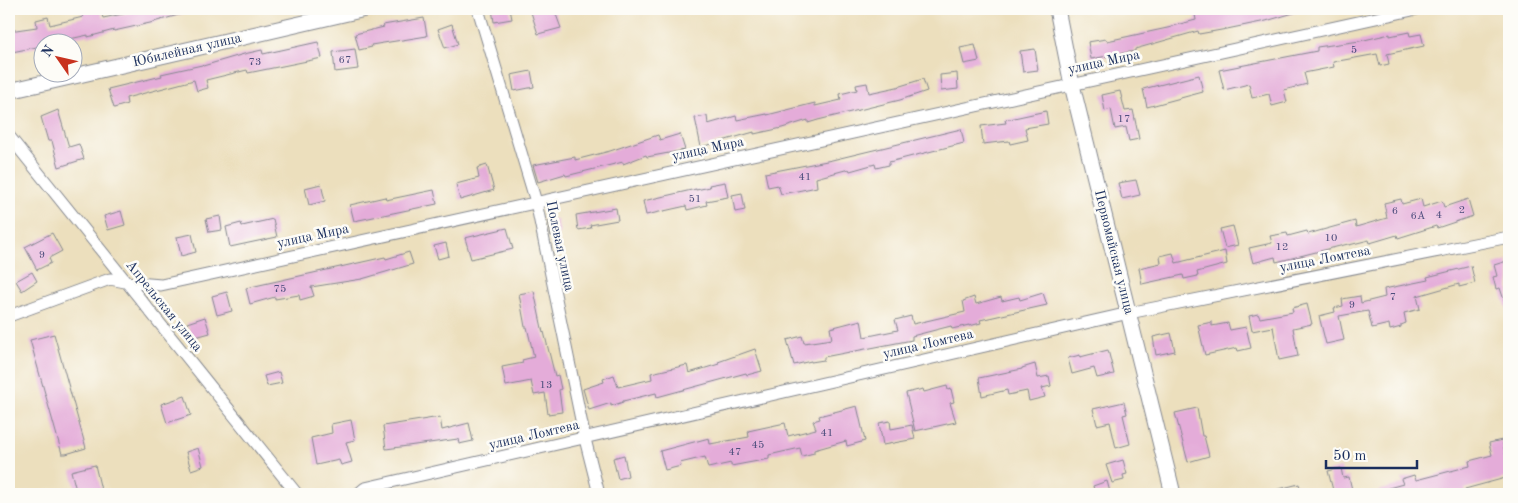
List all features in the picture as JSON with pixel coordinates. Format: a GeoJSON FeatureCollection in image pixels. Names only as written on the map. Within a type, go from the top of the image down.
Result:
{"type":"FeatureCollection","features":[{"type":"Feature","properties":{"kind":"street","name":"Юбилейная улица"},"geometry":{"type":"LineString","coordinates":[[9,91],[364,9]]}},
{"type":"Feature","properties":{"kind":"street","name":"Полевая улица"},"geometry":{"type":"LineString","coordinates":[[478,9],[536,202],[585,439],[599,494]]}},
{"type":"Feature","properties":{"kind":"street","name":"Первомайская улица"},"geometry":{"type":"LineString","coordinates":[[1057,9],[1072,85],[1173,494]]}},
{"type":"Feature","properties":{"kind":"street","name":"улица Мира"},"geometry":{"type":"LineString","coordinates":[[9,316],[110,278],[125,282],[161,285],[1417,9]]}},
{"type":"Feature","properties":{"kind":"street","name":"Апрельская улица"},"geometry":{"type":"LineString","coordinates":[[9,136],[297,494]]}},
{"type":"Feature","properties":{"kind":"street","name":"улица Ломтева"},"geometry":{"type":"LineString","coordinates":[[358,494],[365,488],[1129,313],[1509,237]]}},
{"type":"Feature","properties":{"kind":"building"},"geometry":{"type":"Polygon","coordinates":[[[100,9],[103,18],[147,9],[188,9],[189,12],[88,37],[88,35],[82,36],[82,32],[32,32],[32,48],[12,52],[9,31],[37,27],[36,20],[48,17],[50,25],[83,17],[81,10],[100,9]]]}},
{"type":"Feature","properties":{"kind":"building"},"geometry":{"type":"Polygon","coordinates":[[[492,9],[510,9],[512,19],[494,22],[492,9]]]}},
{"type":"Feature","properties":{"kind":"building"},"geometry":{"type":"Polygon","coordinates":[[[530,9],[554,9],[561,28],[538,34],[530,9]]]}},
{"type":"Feature","properties":{"kind":"building"},"geometry":{"type":"Polygon","coordinates":[[[1194,9],[1238,9],[1239,13],[1258,9],[1297,9],[1297,12],[1227,29],[1199,34],[1198,31],[1135,49],[1135,51],[1091,59],[1088,42],[1106,39],[1107,41],[1196,20],[1194,9]]]}},
{"type":"Feature","properties":{"kind":"building"},"geometry":{"type":"Polygon","coordinates":[[[424,18],[427,36],[371,45],[372,47],[359,50],[355,34],[384,27],[383,25],[424,18]]]}},
{"type":"Feature","properties":{"kind":"building"},"geometry":{"type":"Polygon","coordinates":[[[452,24],[458,44],[445,48],[438,29],[452,24]]]}},
{"type":"Feature","properties":{"kind":"building"},"geometry":{"type":"Polygon","coordinates":[[[1409,32],[1410,36],[1421,34],[1424,46],[1387,54],[1389,64],[1380,66],[1377,54],[1333,62],[1334,67],[1304,73],[1307,84],[1284,90],[1287,102],[1272,106],[1269,94],[1252,98],[1249,84],[1224,90],[1219,70],[1317,51],[1317,47],[1409,32]]]}},
{"type":"Feature","properties":{"kind":"building"},"geometry":{"type":"Polygon","coordinates":[[[318,42],[322,58],[248,73],[247,70],[206,80],[208,88],[197,91],[194,80],[126,98],[127,104],[114,108],[108,89],[244,54],[262,50],[263,54],[318,42]]]}},
{"type":"Feature","properties":{"kind":"building"},"geometry":{"type":"Polygon","coordinates":[[[975,45],[979,61],[964,64],[960,48],[975,45]]]}},
{"type":"Feature","properties":{"kind":"building"},"geometry":{"type":"Polygon","coordinates":[[[355,49],[358,69],[335,72],[333,52],[355,49]]]}},
{"type":"Feature","properties":{"kind":"building"},"geometry":{"type":"Polygon","coordinates":[[[1035,49],[1038,70],[1023,72],[1020,51],[1035,49]]]}},
{"type":"Feature","properties":{"kind":"building"},"geometry":{"type":"Polygon","coordinates":[[[531,71],[534,87],[514,91],[511,75],[531,71]]]}},
{"type":"Feature","properties":{"kind":"building"},"geometry":{"type":"Polygon","coordinates":[[[957,73],[958,89],[941,91],[940,75],[957,73]]]}},
{"type":"Feature","properties":{"kind":"building"},"geometry":{"type":"Polygon","coordinates":[[[1199,75],[1203,92],[1147,107],[1143,89],[1199,75]]]}},
{"type":"Feature","properties":{"kind":"building"},"geometry":{"type":"Polygon","coordinates":[[[923,79],[927,91],[900,100],[808,123],[808,120],[782,128],[754,134],[754,132],[701,147],[695,118],[707,116],[708,124],[736,116],[737,120],[767,115],[815,103],[815,106],[841,100],[840,94],[857,90],[856,85],[867,83],[869,93],[923,79]]]}},
{"type":"Feature","properties":{"kind":"building"},"geometry":{"type":"Polygon","coordinates":[[[1120,91],[1125,111],[1133,110],[1139,139],[1129,141],[1126,127],[1115,129],[1111,109],[1105,111],[1102,95],[1120,91]]]}},
{"type":"Feature","properties":{"kind":"building"},"geometry":{"type":"Polygon","coordinates":[[[58,110],[69,147],[79,144],[84,159],[59,167],[52,141],[48,141],[41,117],[58,110]]]}},
{"type":"Feature","properties":{"kind":"building"},"geometry":{"type":"Polygon","coordinates":[[[1046,111],[1048,124],[1025,128],[1028,140],[1010,144],[1009,141],[983,144],[981,126],[1006,123],[1005,120],[1046,111]]]}},
{"type":"Feature","properties":{"kind":"building"},"geometry":{"type":"Polygon","coordinates":[[[961,129],[964,143],[889,162],[889,165],[876,168],[875,164],[816,178],[817,187],[781,194],[778,185],[768,187],[765,173],[832,160],[961,129]]]}},
{"type":"Feature","properties":{"kind":"building"},"geometry":{"type":"Polygon","coordinates":[[[680,134],[685,150],[647,157],[646,155],[623,164],[623,162],[566,176],[565,174],[538,182],[533,165],[575,157],[575,160],[658,135],[660,140],[680,134]]]}},
{"type":"Feature","properties":{"kind":"building"},"geometry":{"type":"Polygon","coordinates":[[[487,165],[494,190],[460,200],[456,184],[479,178],[477,168],[487,165]]]}},
{"type":"Feature","properties":{"kind":"building"},"geometry":{"type":"Polygon","coordinates":[[[1136,180],[1140,195],[1122,199],[1118,183],[1136,180]]]}},
{"type":"Feature","properties":{"kind":"building"},"geometry":{"type":"Polygon","coordinates":[[[725,182],[728,197],[706,201],[707,205],[687,210],[686,206],[646,215],[643,201],[725,182]]]}},
{"type":"Feature","properties":{"kind":"building"},"geometry":{"type":"Polygon","coordinates":[[[321,184],[325,201],[309,205],[305,188],[321,184]]]}},
{"type":"Feature","properties":{"kind":"building"},"geometry":{"type":"Polygon","coordinates":[[[434,190],[437,204],[354,221],[350,205],[385,197],[386,200],[434,190]]]}},
{"type":"Feature","properties":{"kind":"building"},"geometry":{"type":"Polygon","coordinates":[[[742,193],[745,210],[735,212],[732,195],[742,193]]]}},
{"type":"Feature","properties":{"kind":"building"},"geometry":{"type":"Polygon","coordinates":[[[1401,199],[1402,204],[1421,199],[1423,207],[1442,201],[1444,207],[1468,199],[1473,216],[1398,238],[1397,235],[1370,243],[1369,240],[1348,244],[1276,262],[1275,257],[1253,263],[1249,248],[1272,243],[1270,236],[1287,233],[1288,236],[1307,231],[1308,234],[1355,221],[1356,227],[1387,218],[1384,203],[1401,199]]]}},
{"type":"Feature","properties":{"kind":"building"},"geometry":{"type":"Polygon","coordinates":[[[616,208],[618,220],[590,225],[591,228],[578,230],[576,215],[616,208]]]}},
{"type":"Feature","properties":{"kind":"building"},"geometry":{"type":"Polygon","coordinates":[[[121,211],[125,225],[108,230],[104,216],[121,211]]]}},
{"type":"Feature","properties":{"kind":"building"},"geometry":{"type":"Polygon","coordinates":[[[220,216],[222,230],[209,232],[206,219],[220,216]]]}},
{"type":"Feature","properties":{"kind":"building"},"geometry":{"type":"Polygon","coordinates":[[[273,219],[277,237],[230,247],[226,227],[241,223],[242,226],[273,219]]]}},
{"type":"Feature","properties":{"kind":"building"},"geometry":{"type":"Polygon","coordinates":[[[557,219],[560,234],[551,236],[548,221],[557,219]]]}},
{"type":"Feature","properties":{"kind":"building"},"geometry":{"type":"Polygon","coordinates":[[[1233,226],[1238,245],[1225,248],[1220,229],[1233,226]]]}},
{"type":"Feature","properties":{"kind":"building"},"geometry":{"type":"Polygon","coordinates":[[[507,228],[513,249],[471,259],[465,238],[507,228]]]}},
{"type":"Feature","properties":{"kind":"building"},"geometry":{"type":"Polygon","coordinates":[[[52,233],[62,251],[49,258],[51,263],[37,270],[25,247],[52,233]]]}},
{"type":"Feature","properties":{"kind":"building"},"geometry":{"type":"Polygon","coordinates":[[[192,234],[196,252],[181,256],[177,237],[192,234]]]}},
{"type":"Feature","properties":{"kind":"building"},"geometry":{"type":"Polygon","coordinates":[[[446,243],[449,256],[438,259],[434,246],[446,243]]]}},
{"type":"Feature","properties":{"kind":"building"},"geometry":{"type":"Polygon","coordinates":[[[1225,251],[1227,264],[1197,272],[1198,276],[1184,279],[1183,275],[1142,284],[1139,268],[1161,263],[1160,256],[1173,253],[1176,263],[1225,251]]]}},
{"type":"Feature","properties":{"kind":"building"},"geometry":{"type":"Polygon","coordinates":[[[409,252],[413,264],[362,279],[311,287],[314,296],[300,300],[299,295],[275,299],[275,297],[250,304],[246,288],[385,257],[386,259],[409,252]]]}},
{"type":"Feature","properties":{"kind":"building"},"geometry":{"type":"Polygon","coordinates":[[[1507,261],[1509,269],[1509,309],[1507,309],[1500,288],[1496,289],[1493,277],[1497,276],[1494,265],[1507,261]]]}},
{"type":"Feature","properties":{"kind":"building"},"geometry":{"type":"Polygon","coordinates":[[[1471,266],[1475,283],[1459,287],[1459,284],[1417,296],[1420,309],[1404,313],[1406,323],[1401,325],[1401,327],[1390,330],[1389,324],[1372,328],[1368,311],[1339,316],[1344,340],[1326,344],[1319,316],[1335,312],[1334,308],[1343,306],[1342,299],[1360,296],[1361,303],[1385,297],[1384,289],[1428,280],[1427,277],[1471,266]]]}},
{"type":"Feature","properties":{"kind":"building"},"geometry":{"type":"Polygon","coordinates":[[[32,272],[37,281],[22,291],[16,281],[32,272]]]}},
{"type":"Feature","properties":{"kind":"building"},"geometry":{"type":"Polygon","coordinates":[[[534,291],[555,376],[558,375],[562,412],[548,414],[545,393],[534,395],[531,381],[506,386],[502,367],[523,363],[522,360],[534,357],[527,327],[525,327],[519,294],[534,291]]]}},
{"type":"Feature","properties":{"kind":"building"},"geometry":{"type":"Polygon","coordinates":[[[227,292],[232,311],[217,315],[212,296],[227,292]]]}},
{"type":"Feature","properties":{"kind":"building"},"geometry":{"type":"Polygon","coordinates":[[[1043,293],[1047,305],[980,320],[981,323],[969,326],[952,329],[951,326],[912,336],[912,340],[824,357],[824,360],[794,365],[787,340],[802,336],[804,343],[832,339],[830,328],[861,320],[864,337],[898,330],[895,320],[911,316],[913,324],[965,312],[963,301],[974,297],[976,304],[1001,297],[1002,301],[1019,297],[1020,300],[1043,293]]]}},
{"type":"Feature","properties":{"kind":"building"},"geometry":{"type":"Polygon","coordinates":[[[1307,304],[1312,324],[1293,328],[1298,356],[1279,360],[1273,327],[1252,331],[1249,316],[1258,314],[1260,318],[1293,312],[1292,308],[1307,304]]]}},
{"type":"Feature","properties":{"kind":"building"},"geometry":{"type":"Polygon","coordinates":[[[205,317],[210,333],[192,338],[187,323],[205,317]]]}},
{"type":"Feature","properties":{"kind":"building"},"geometry":{"type":"Polygon","coordinates":[[[1212,322],[1212,326],[1228,323],[1230,330],[1246,327],[1251,348],[1238,351],[1237,348],[1205,355],[1198,325],[1212,322]]]}},
{"type":"Feature","properties":{"kind":"building"},"geometry":{"type":"Polygon","coordinates":[[[1171,333],[1175,351],[1156,355],[1153,337],[1171,333]]]}},
{"type":"Feature","properties":{"kind":"building"},"geometry":{"type":"Polygon","coordinates":[[[54,334],[86,448],[66,454],[62,454],[30,340],[54,334]]]}},
{"type":"Feature","properties":{"kind":"building"},"geometry":{"type":"Polygon","coordinates":[[[755,349],[762,371],[747,375],[746,373],[657,397],[656,393],[611,406],[611,403],[589,410],[583,389],[604,382],[603,379],[614,375],[618,387],[652,379],[651,373],[687,365],[689,373],[719,364],[718,362],[755,349]]]}},
{"type":"Feature","properties":{"kind":"building"},"geometry":{"type":"Polygon","coordinates":[[[1108,350],[1114,374],[1097,378],[1094,368],[1072,374],[1068,358],[1108,350]]]}},
{"type":"Feature","properties":{"kind":"building"},"geometry":{"type":"Polygon","coordinates":[[[1035,364],[1038,378],[1049,376],[1051,386],[1042,388],[1045,397],[1029,401],[1027,391],[1008,395],[1007,390],[982,396],[979,378],[1022,369],[1035,364]]]}},
{"type":"Feature","properties":{"kind":"building"},"geometry":{"type":"Polygon","coordinates":[[[279,372],[282,383],[267,386],[264,376],[279,372]]]}},
{"type":"Feature","properties":{"kind":"building"},"geometry":{"type":"Polygon","coordinates":[[[947,386],[948,390],[951,389],[954,402],[950,403],[956,422],[915,431],[906,393],[923,389],[924,392],[947,386]]]}},
{"type":"Feature","properties":{"kind":"building"},"geometry":{"type":"Polygon","coordinates":[[[185,396],[191,415],[167,423],[161,404],[185,396]]]}},
{"type":"Feature","properties":{"kind":"building"},"geometry":{"type":"Polygon","coordinates":[[[1124,402],[1127,414],[1123,415],[1130,444],[1116,448],[1110,422],[1097,425],[1093,409],[1124,402]]]}},
{"type":"Feature","properties":{"kind":"building"},"geometry":{"type":"Polygon","coordinates":[[[857,406],[865,441],[847,446],[846,441],[814,450],[814,453],[802,456],[800,448],[769,455],[769,459],[731,466],[731,463],[708,468],[705,457],[680,463],[681,466],[665,470],[660,451],[709,438],[710,444],[749,437],[748,431],[785,423],[788,436],[816,429],[813,421],[820,419],[819,416],[857,406]]]}},
{"type":"Feature","properties":{"kind":"building"},"geometry":{"type":"Polygon","coordinates":[[[1197,408],[1202,436],[1204,436],[1209,456],[1188,462],[1175,413],[1197,408]]]}},
{"type":"Feature","properties":{"kind":"building"},"geometry":{"type":"Polygon","coordinates":[[[440,417],[442,430],[469,423],[473,441],[459,444],[458,439],[386,449],[383,426],[440,417]]]}},
{"type":"Feature","properties":{"kind":"building"},"geometry":{"type":"Polygon","coordinates":[[[351,420],[355,440],[346,442],[352,462],[341,465],[339,460],[316,465],[311,438],[332,433],[331,424],[351,420]]]}},
{"type":"Feature","properties":{"kind":"building"},"geometry":{"type":"Polygon","coordinates":[[[890,421],[891,429],[912,425],[915,439],[883,445],[879,423],[890,421]]]}},
{"type":"Feature","properties":{"kind":"building"},"geometry":{"type":"Polygon","coordinates":[[[1502,440],[1509,477],[1465,489],[1466,492],[1456,494],[1378,494],[1378,491],[1403,484],[1401,479],[1414,475],[1416,480],[1470,466],[1469,461],[1492,455],[1489,443],[1502,440]]]}},
{"type":"Feature","properties":{"kind":"building"},"geometry":{"type":"Polygon","coordinates":[[[198,448],[203,466],[191,470],[186,452],[198,448]]]}},
{"type":"Feature","properties":{"kind":"building"},"geometry":{"type":"Polygon","coordinates":[[[624,455],[628,476],[618,479],[613,458],[624,455]]]}},
{"type":"Feature","properties":{"kind":"building"},"geometry":{"type":"Polygon","coordinates":[[[1123,460],[1127,474],[1123,475],[1124,480],[1112,483],[1106,465],[1123,460]]]}},
{"type":"Feature","properties":{"kind":"building"},"geometry":{"type":"Polygon","coordinates":[[[95,465],[102,494],[77,494],[71,471],[95,465]]]}},
{"type":"Feature","properties":{"kind":"building"},"geometry":{"type":"Polygon","coordinates":[[[1341,468],[1343,478],[1349,477],[1353,494],[1334,494],[1328,471],[1341,468]]]}},
{"type":"Feature","properties":{"kind":"building"},"geometry":{"type":"Polygon","coordinates":[[[1107,481],[1110,492],[1095,494],[1093,486],[1107,481]]]}},
{"type":"Feature","properties":{"kind":"building"},"geometry":{"type":"Polygon","coordinates":[[[1299,484],[1302,494],[1272,494],[1271,491],[1299,484]]]}}]}
